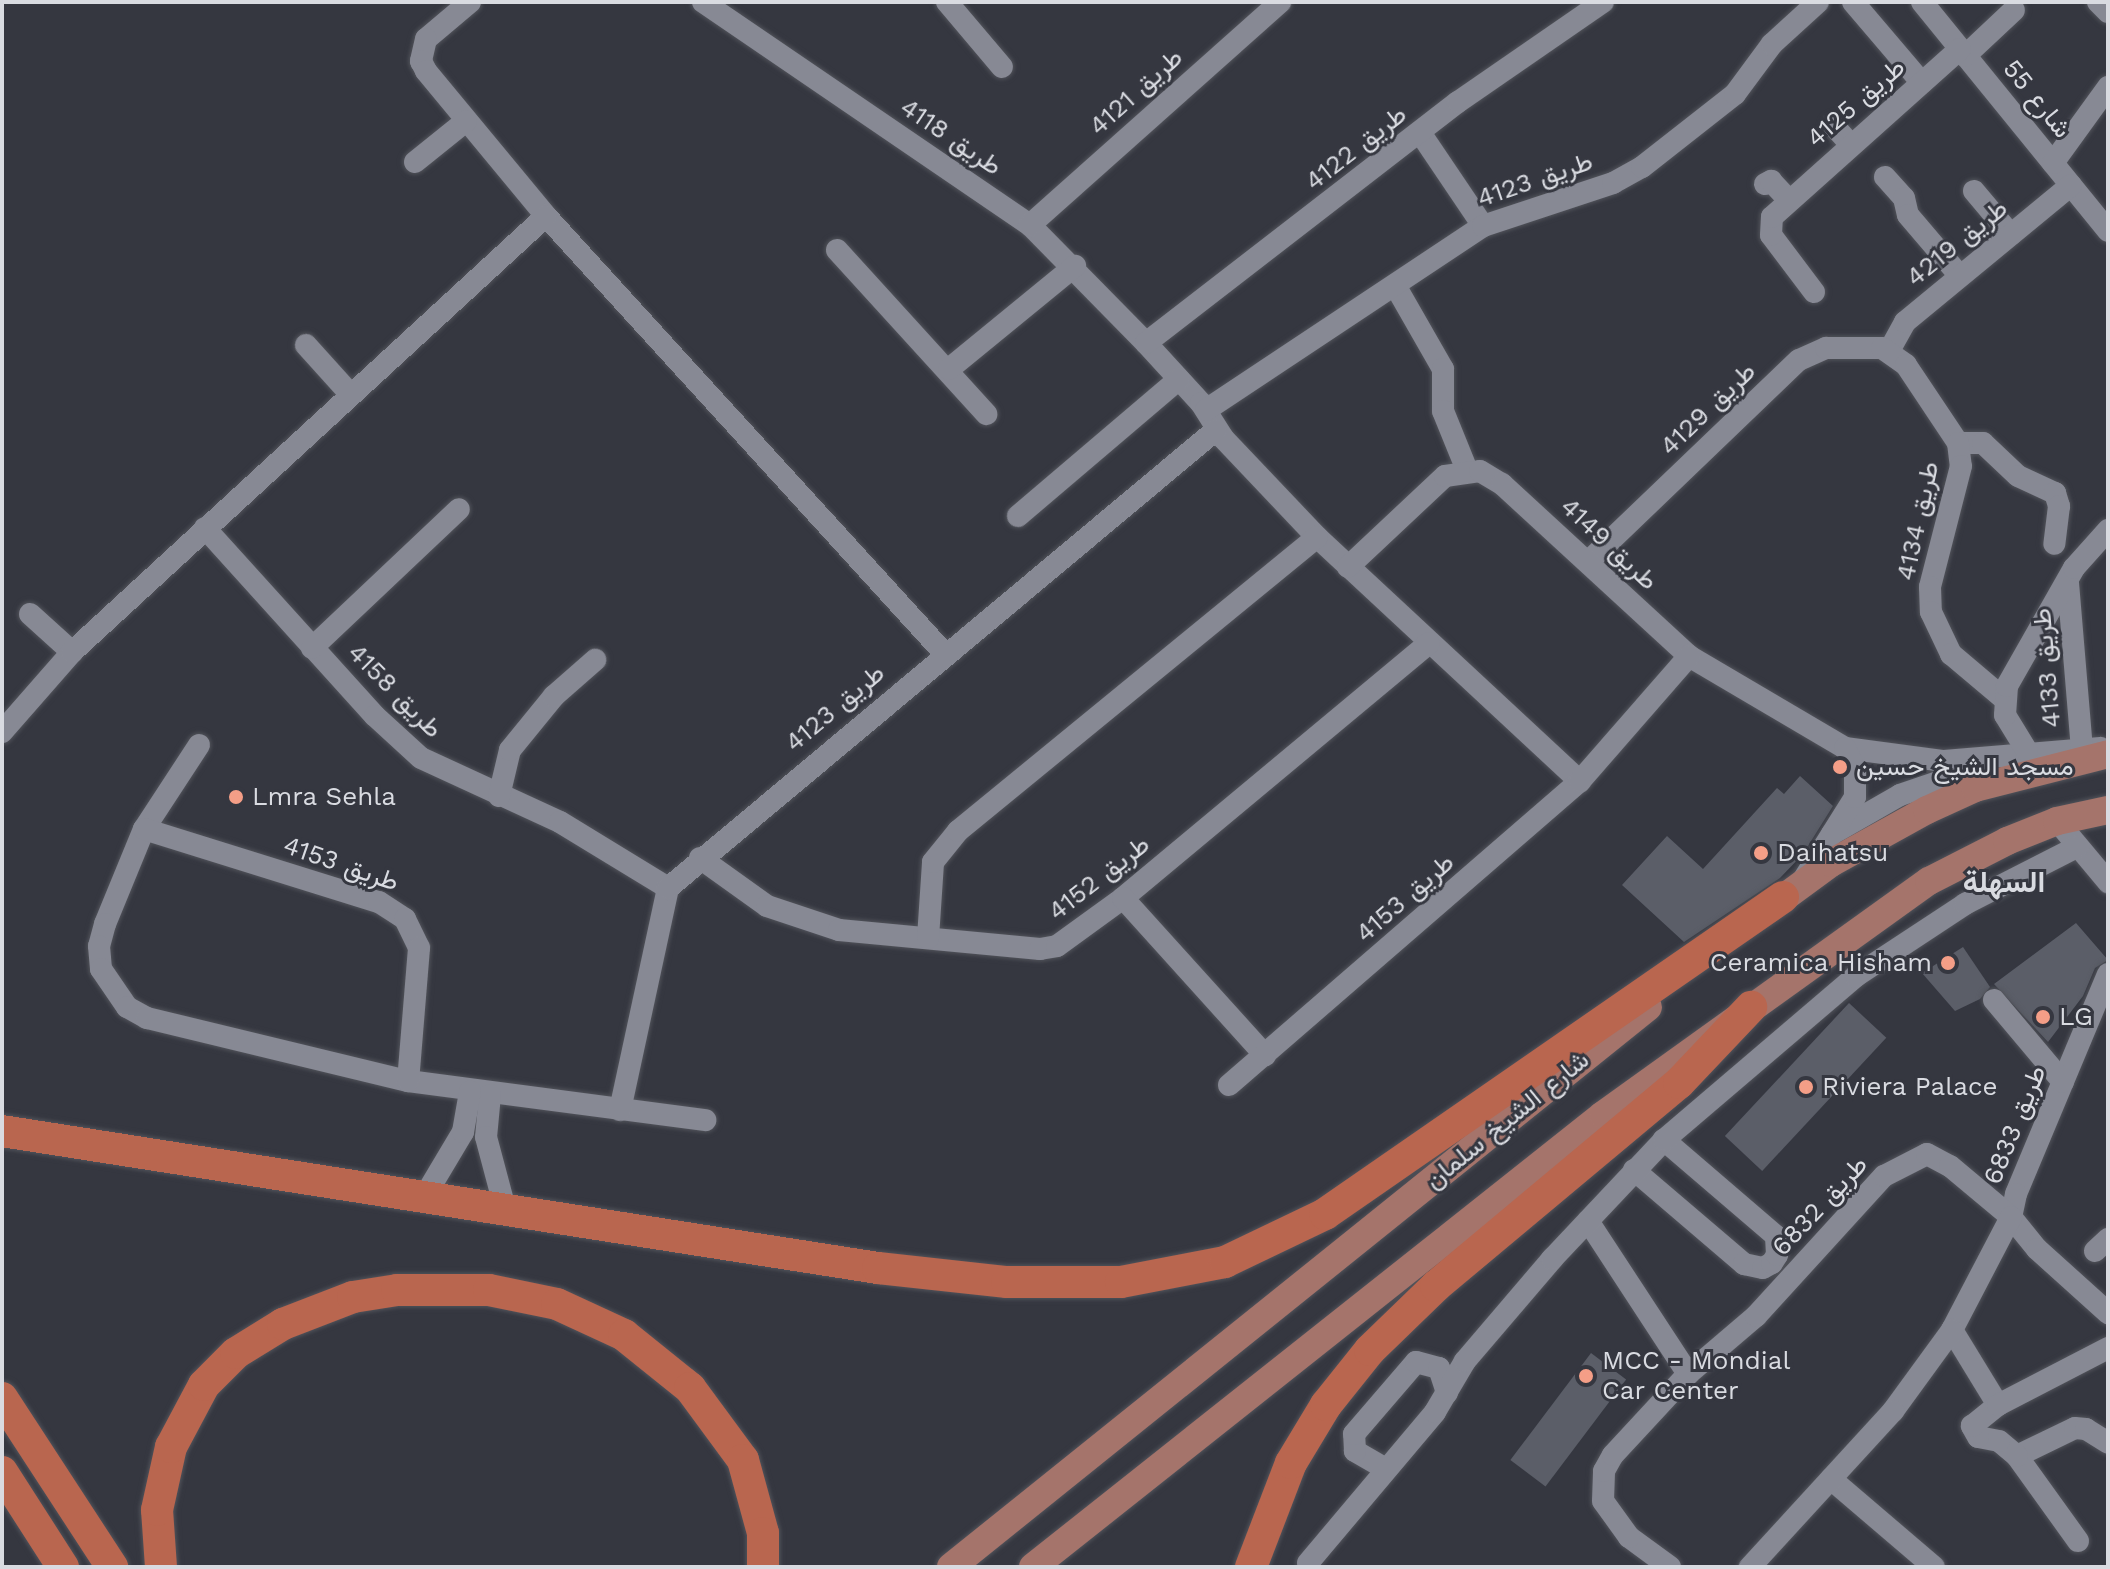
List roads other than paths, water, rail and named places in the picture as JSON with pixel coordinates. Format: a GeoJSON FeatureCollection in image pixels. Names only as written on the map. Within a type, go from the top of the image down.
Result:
{"type":"FeatureCollection","features":[{"type":"Feature","properties":{"kind":"highway"},"geometry":{"type":"LineString","coordinates":[[2,1131],[878,1268],[1007,1282],[1121,1282],[1225,1262],[1325,1214],[1791,891]]}},
{"type":"Feature","properties":{"kind":"highway"},"geometry":{"type":"LineString","coordinates":[[1251,1567],[1291,1463],[1326,1405],[1370,1350],[1611,1124],[1679,1083],[1751,1007]]}},
{"type":"Feature","properties":{"kind":"highway"},"geometry":{"type":"LineString","coordinates":[[161,1567],[157,1510],[171,1447],[204,1385],[257,1338],[310,1312],[353,1297],[427,1290],[489,1290],[557,1304],[624,1335],[690,1388],[743,1460],[763,1533],[763,1567]]}},
{"type":"Feature","properties":{"kind":"highway"},"geometry":{"type":"LineString","coordinates":[[2,1398],[112,1567]]}},
{"type":"Feature","properties":{"kind":"highway"},"geometry":{"type":"LineString","coordinates":[[2,1472],[63,1567]]}},
{"type":"Feature","properties":{"kind":"main road","name":"شارع الشيخ سلمان"},"geometry":{"type":"LineString","coordinates":[[951,1567],[1791,891],[1891,829],[1975,788],[2099,750]]}},
{"type":"Feature","properties":{"kind":"main road"},"geometry":{"type":"LineString","coordinates":[[1751,1007],[1960,861],[2057,821],[2102,808]]}},
{"type":"Feature","properties":{"kind":"main road","name":"شارع الشيخ سلمان"},"geometry":{"type":"LineString","coordinates":[[1033,1567],[1611,1124]]}},
{"type":"Feature","properties":{"kind":"street"},"geometry":{"type":"LineString","coordinates":[[470,2],[426,39],[421,61],[466,121],[546,216],[944,653]]}},
{"type":"Feature","properties":{"kind":"street","name":"طريق 4118"},"geometry":{"type":"LineString","coordinates":[[703,2],[1030,225],[1075,266],[1146,343]]}},
{"type":"Feature","properties":{"kind":"street"},"geometry":{"type":"LineString","coordinates":[[947,2],[1002,67]]}},
{"type":"Feature","properties":{"kind":"street","name":"طريق 4121"},"geometry":{"type":"LineString","coordinates":[[1030,225],[1280,2]]}},
{"type":"Feature","properties":{"kind":"street","name":"طريق 4122"},"geometry":{"type":"LineString","coordinates":[[1146,343],[1421,134],[1458,102],[1603,2]]}},
{"type":"Feature","properties":{"kind":"street","name":"طريق 4123"},"geometry":{"type":"LineString","coordinates":[[668,888],[1211,420],[1483,226],[1613,183],[1642,167],[1735,94],[1772,44],[1818,2]]}},
{"type":"Feature","properties":{"kind":"street"},"geometry":{"type":"LineString","coordinates":[[1853,2],[1922,83]]}},
{"type":"Feature","properties":{"kind":"street","name":"شارع 55"},"geometry":{"type":"LineString","coordinates":[[1922,2],[2104,227]]}},
{"type":"Feature","properties":{"kind":"street"},"geometry":{"type":"LineString","coordinates":[[2098,2],[2108,12]]}},
{"type":"Feature","properties":{"kind":"street","name":"طريق 4125"},"geometry":{"type":"LineString","coordinates":[[1788,199],[1922,83],[2014,10]]}},
{"type":"Feature","properties":{"kind":"street"},"geometry":{"type":"LineString","coordinates":[[2053,163],[2108,87]]}},
{"type":"Feature","properties":{"kind":"street"},"geometry":{"type":"LineString","coordinates":[[415,162],[466,121]]}},
{"type":"Feature","properties":{"kind":"street"},"geometry":{"type":"LineString","coordinates":[[1834,126],[1851,145]]}},
{"type":"Feature","properties":{"kind":"street"},"geometry":{"type":"LineString","coordinates":[[1421,134],[1483,226]]}},
{"type":"Feature","properties":{"kind":"street"},"geometry":{"type":"LineString","coordinates":[[1885,177],[1904,198],[1908,215],[1960,276]]}},
{"type":"Feature","properties":{"kind":"street"},"geometry":{"type":"LineString","coordinates":[[1765,184],[1771,181],[1788,199],[1772,217],[1771,235],[1814,292]]}},
{"type":"Feature","properties":{"kind":"street","name":"طريق 4219"},"geometry":{"type":"LineString","coordinates":[[1889,351],[1899,328],[2071,185]]}},
{"type":"Feature","properties":{"kind":"street"},"geometry":{"type":"LineString","coordinates":[[1974,191],[2011,235]]}},
{"type":"Feature","properties":{"kind":"street"},"geometry":{"type":"LineString","coordinates":[[2104,227],[2108,197]]}},
{"type":"Feature","properties":{"kind":"street"},"geometry":{"type":"LineString","coordinates":[[2,732],[72,652],[546,216]]}},
{"type":"Feature","properties":{"kind":"street"},"geometry":{"type":"LineString","coordinates":[[837,250],[949,369],[986,414]]}},
{"type":"Feature","properties":{"kind":"street"},"geometry":{"type":"LineString","coordinates":[[949,369],[1075,266]]}},
{"type":"Feature","properties":{"kind":"street"},"geometry":{"type":"LineString","coordinates":[[1348,567],[1435,483],[1467,470],[1443,411],[1443,369],[1396,287]]}},
{"type":"Feature","properties":{"kind":"street"},"geometry":{"type":"LineString","coordinates":[[1146,343],[1317,537],[1580,781]]}},
{"type":"Feature","properties":{"kind":"street"},"geometry":{"type":"LineString","coordinates":[[306,345],[351,395]]}},
{"type":"Feature","properties":{"kind":"street","name":"طريق 4129"},"geometry":{"type":"LineString","coordinates":[[1588,562],[1799,360],[1833,348],[1889,351]]}},
{"type":"Feature","properties":{"kind":"street","name":"طريق 4134"},"geometry":{"type":"LineString","coordinates":[[1889,351],[1906,365],[1958,443],[1961,466],[1930,587],[1931,612],[1951,654],[2003,698]]}},
{"type":"Feature","properties":{"kind":"street"},"geometry":{"type":"LineString","coordinates":[[1018,516],[1179,379]]}},
{"type":"Feature","properties":{"kind":"street"},"geometry":{"type":"LineString","coordinates":[[1958,443],[1983,443],[2018,476],[2055,493],[2059,506],[2054,544]]}},
{"type":"Feature","properties":{"kind":"street","name":"طريق 4149"},"geometry":{"type":"LineString","coordinates":[[1467,470],[1492,476],[1689,656],[1845,748],[1928,761],[2034,751],[2099,750]]}},
{"type":"Feature","properties":{"kind":"street"},"geometry":{"type":"LineString","coordinates":[[312,648],[459,509]]}},
{"type":"Feature","properties":{"kind":"street","name":"طريق 4158"},"geometry":{"type":"LineString","coordinates":[[205,528],[312,648],[409,749],[448,775],[584,835],[668,888]]}},
{"type":"Feature","properties":{"kind":"street"},"geometry":{"type":"LineString","coordinates":[[1832,834],[1930,783],[2034,751],[2005,715],[2003,698],[2074,568],[2108,530]]}},
{"type":"Feature","properties":{"kind":"street"},"geometry":{"type":"LineString","coordinates":[[928,938],[933,862],[958,831],[1317,537]]}},
{"type":"Feature","properties":{"kind":"street","name":"طريق 4133"},"geometry":{"type":"LineString","coordinates":[[2068,583],[2099,750]]}},
{"type":"Feature","properties":{"kind":"street"},"geometry":{"type":"LineString","coordinates":[[30,614],[72,652]]}},
{"type":"Feature","properties":{"kind":"street","name":"طريق 4152"},"geometry":{"type":"LineString","coordinates":[[700,858],[767,906],[794,918],[839,930],[1040,949],[1057,946],[1123,898],[1429,643]]}},
{"type":"Feature","properties":{"kind":"street","name":"طريق 4153"},"geometry":{"type":"LineString","coordinates":[[1229,1085],[1580,781],[1689,656]]}},
{"type":"Feature","properties":{"kind":"street"},"geometry":{"type":"LineString","coordinates":[[499,796],[510,750],[554,696],[595,660]]}},
{"type":"Feature","properties":{"kind":"street"},"geometry":{"type":"LineString","coordinates":[[199,745],[144,829],[99,946],[111,990],[147,1018],[408,1081],[480,1093],[705,1120]]}},
{"type":"Feature","properties":{"kind":"street"},"geometry":{"type":"LineString","coordinates":[[1791,891],[1850,811],[1858,782],[1845,748]]}},
{"type":"Feature","properties":{"kind":"street"},"geometry":{"type":"LineString","coordinates":[[2057,821],[2108,882]]}},
{"type":"Feature","properties":{"kind":"street","name":"طريق 4153"},"geometry":{"type":"LineString","coordinates":[[144,829],[379,902],[405,919],[419,948],[408,1081]]}},
{"type":"Feature","properties":{"kind":"street"},"geometry":{"type":"LineString","coordinates":[[1308,1563],[1447,1393],[1465,1361],[1664,1140],[1856,976],[1965,904],[2077,847]]}},
{"type":"Feature","properties":{"kind":"street"},"geometry":{"type":"LineString","coordinates":[[620,1110],[668,888]]}},
{"type":"Feature","properties":{"kind":"street"},"geometry":{"type":"LineString","coordinates":[[1123,898],[1265,1055]]}},
{"type":"Feature","properties":{"kind":"street","name":"طريق 6833"},"geometry":{"type":"LineString","coordinates":[[2108,974],[2011,1217],[2037,1249],[2108,1313]]}},
{"type":"Feature","properties":{"kind":"street"},"geometry":{"type":"LineString","coordinates":[[1994,1000],[2063,1082]]}},
{"type":"Feature","properties":{"kind":"street"},"geometry":{"type":"LineString","coordinates":[[480,1093],[486,1137],[506,1212]]}},
{"type":"Feature","properties":{"kind":"street"},"geometry":{"type":"LineString","coordinates":[[423,1199],[463,1132],[480,1093]]}},
{"type":"Feature","properties":{"kind":"street"},"geometry":{"type":"LineString","coordinates":[[1611,1124],[1640,1164],[1744,1264],[1763,1268],[1772,1263],[1777,1255],[1776,1236],[1664,1140]]}},
{"type":"Feature","properties":{"kind":"street","name":"طريق 6832"},"geometry":{"type":"LineString","coordinates":[[1670,1567],[1612,1518],[1603,1501],[1604,1471],[1637,1425],[1688,1374],[1756,1316],[1884,1176],[1912,1159],[1927,1154],[1950,1166],[2011,1217]]}},
{"type":"Feature","properties":{"kind":"street"},"geometry":{"type":"LineString","coordinates":[[1750,1567],[1893,1411],[1952,1330],[2011,1217]]}},
{"type":"Feature","properties":{"kind":"street"},"geometry":{"type":"LineString","coordinates":[[1588,1221],[1688,1374]]}},
{"type":"Feature","properties":{"kind":"street"},"geometry":{"type":"LineString","coordinates":[[1952,1330],[1998,1405]]}},
{"type":"Feature","properties":{"kind":"street"},"geometry":{"type":"LineString","coordinates":[[2078,1541],[2017,1456],[2004,1443],[1980,1439],[1973,1430],[1973,1423],[1998,1405],[2108,1348]]}},
{"type":"Feature","properties":{"kind":"street"},"geometry":{"type":"LineString","coordinates":[[1386,1469],[1355,1451],[1354,1434],[1416,1362],[1439,1368],[1447,1393]]}},
{"type":"Feature","properties":{"kind":"street"},"geometry":{"type":"LineString","coordinates":[[2017,1456],[2075,1428],[2108,1443]]}},
{"type":"Feature","properties":{"kind":"street"},"geometry":{"type":"LineString","coordinates":[[1831,1479],[1934,1567]]}},
{"type":"Feature","properties":{"kind":"place","name":"مسجد الشيخ حسين"},"geometry":{"type":"Point","coordinates":[1840,767]}},
{"type":"Feature","properties":{"kind":"place","name":"Lmra Sehla"},"geometry":{"type":"Point","coordinates":[236,797]}},
{"type":"Feature","properties":{"kind":"place","name":"Daihatsu"},"geometry":{"type":"Point","coordinates":[1761,853]}},
{"type":"Feature","properties":{"kind":"place","name":"Ceramica Hisham"},"geometry":{"type":"Point","coordinates":[1948,963]}},
{"type":"Feature","properties":{"kind":"place","name":"LG"},"geometry":{"type":"Point","coordinates":[2043,1017]}},
{"type":"Feature","properties":{"kind":"place","name":"Riviera Palace"},"geometry":{"type":"Point","coordinates":[1806,1087]}},
{"type":"Feature","properties":{"kind":"place","name":"MCC - Mondial Car Center"},"geometry":{"type":"Point","coordinates":[1586,1376]}},
{"type":"Feature","properties":{"kind":"district","name":"السهلة"},"geometry":{"type":"Point","coordinates":[2004,882]}}]}
